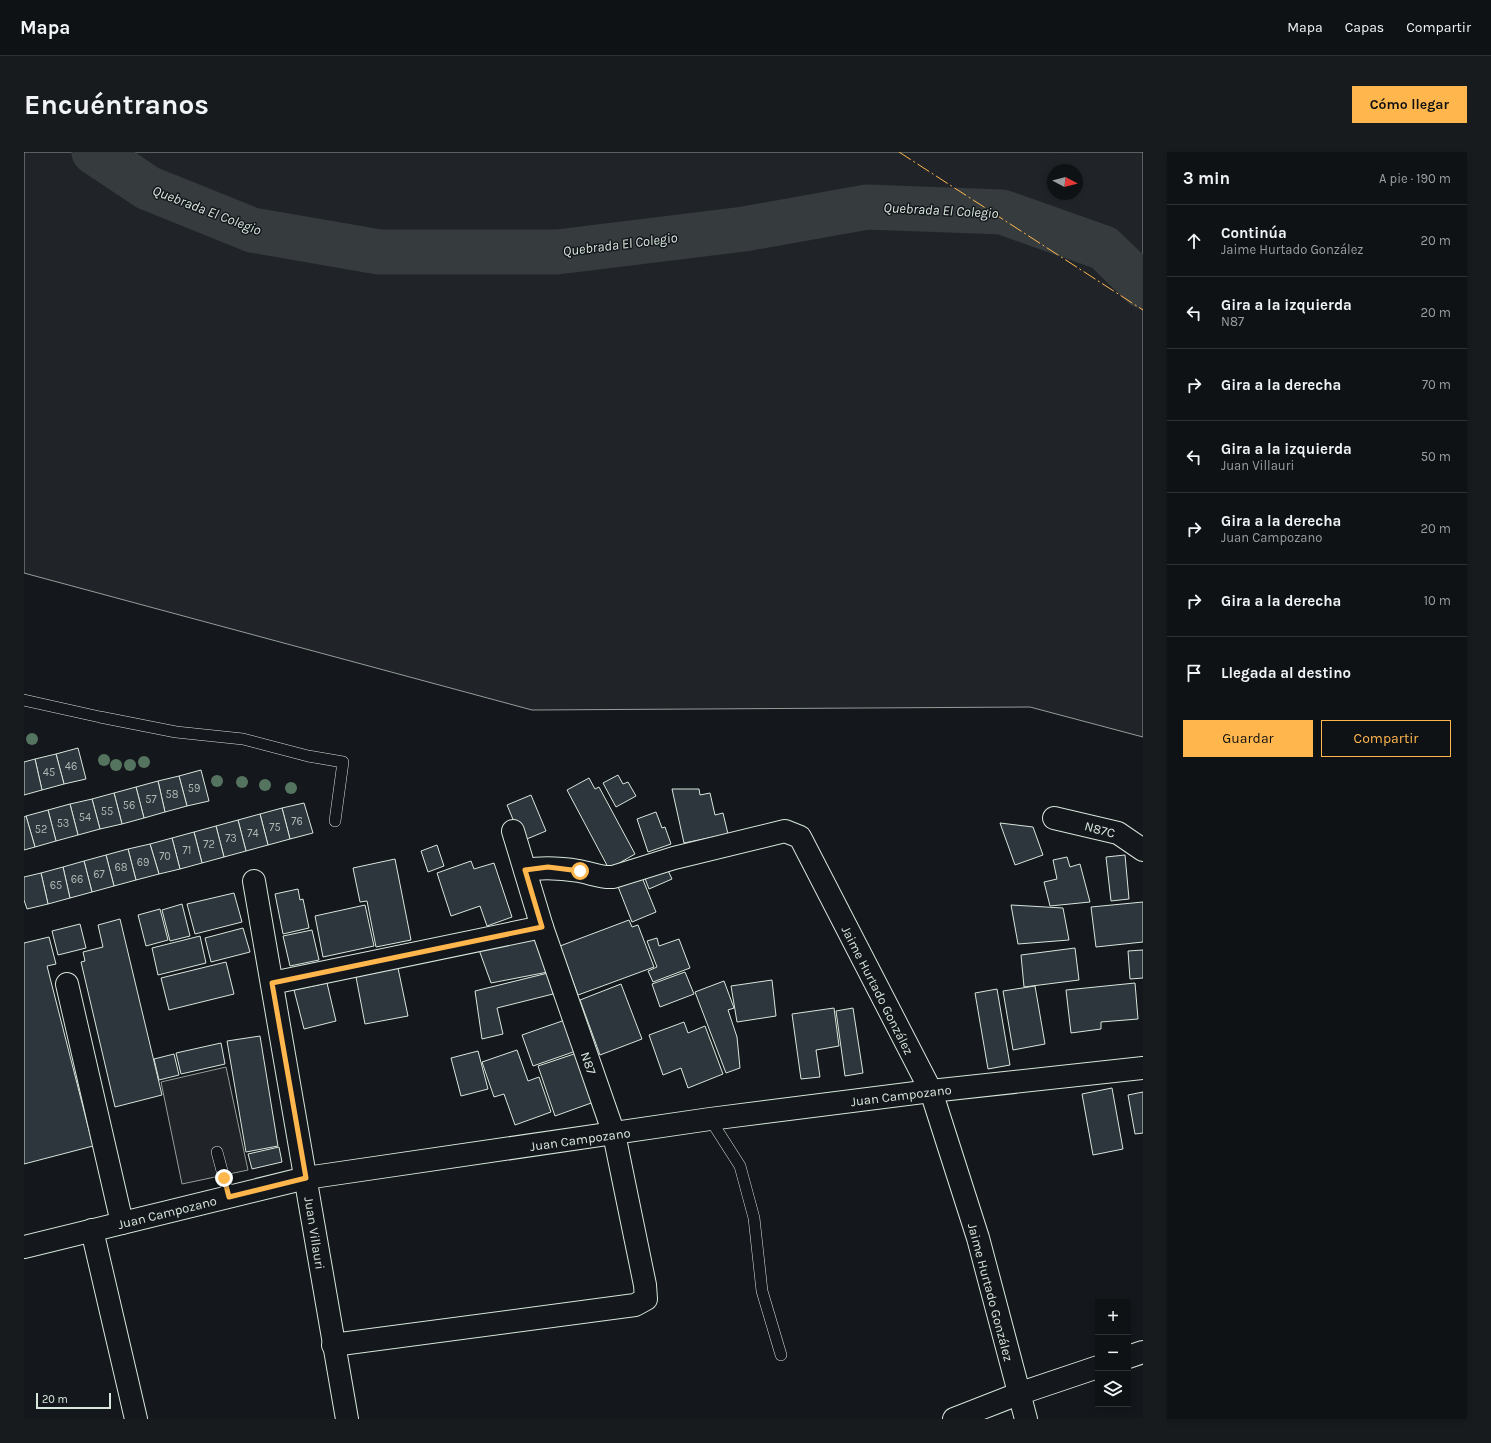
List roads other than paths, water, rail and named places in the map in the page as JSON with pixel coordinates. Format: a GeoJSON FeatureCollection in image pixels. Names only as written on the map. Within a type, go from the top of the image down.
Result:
{"type":"FeatureCollection","features":[{"type":"Feature","properties":{"kind":"street","name":"N87C"},"geometry":{"type":"LineString","coordinates":[[1054,818],[1118,833],[1143,850]]}},
{"type":"Feature","properties":{"kind":"street","name":"N87"},"geometry":{"type":"LineString","coordinates":[[333,1345],[635,1305],[646,1299],[645,1285],[614,1134],[542,927],[512,831]]}},
{"type":"Feature","properties":{"kind":"street","name":"Jaime Hurtado González"},"geometry":{"type":"LineString","coordinates":[[525,870],[548,867],[580,871],[606,878],[674,858],[785,831],[800,837],[931,1091],[978,1238],[1018,1394],[1026,1419]]}},
{"type":"Feature","properties":{"kind":"street","name":"Juan Villauri"},"geometry":{"type":"LineString","coordinates":[[254,881],[347,1419]]}},
{"type":"Feature","properties":{"kind":"street"},"geometry":{"type":"LineString","coordinates":[[272,983],[542,927]]}},
{"type":"Feature","properties":{"kind":"street"},"geometry":{"type":"LineString","coordinates":[[67,984],[122,1223]]}},
{"type":"Feature","properties":{"kind":"street","name":"Juan Campozano"},"geometry":{"type":"LineString","coordinates":[[24,1247],[306,1178],[710,1119],[931,1091],[1143,1068]]}},
{"type":"Feature","properties":{"kind":"street"},"geometry":{"type":"LineString","coordinates":[[92,1230],[136,1419]]}},
{"type":"Feature","properties":{"kind":"street"},"geometry":{"type":"LineString","coordinates":[[1131,1356],[1143,1352]]}},
{"type":"Feature","properties":{"kind":"street"},"geometry":{"type":"LineString","coordinates":[[954,1419],[1018,1394],[1095,1368]]}},
{"type":"Feature","properties":{"kind":"lane"},"geometry":{"type":"LineString","coordinates":[[24,700],[176,732],[243,739],[308,756],[343,762],[335,822]]}},
{"type":"Feature","properties":{"kind":"lane"},"geometry":{"type":"LineString","coordinates":[[710,1119],[740,1166],[754,1218],[762,1291],[781,1355]]}},
{"type":"Feature","properties":{"kind":"lane"},"geometry":{"type":"LineString","coordinates":[[217,1152],[229,1197]]}},
{"type":"Feature","properties":{"kind":"waterway","name":"Quebrada El Colegio"},"geometry":{"type":"LineString","coordinates":[[94,152],[148,188],[252,230],[379,252],[557,252],[744,229],[867,207],[1002,212],[1104,248],[1143,286]]}}]}
